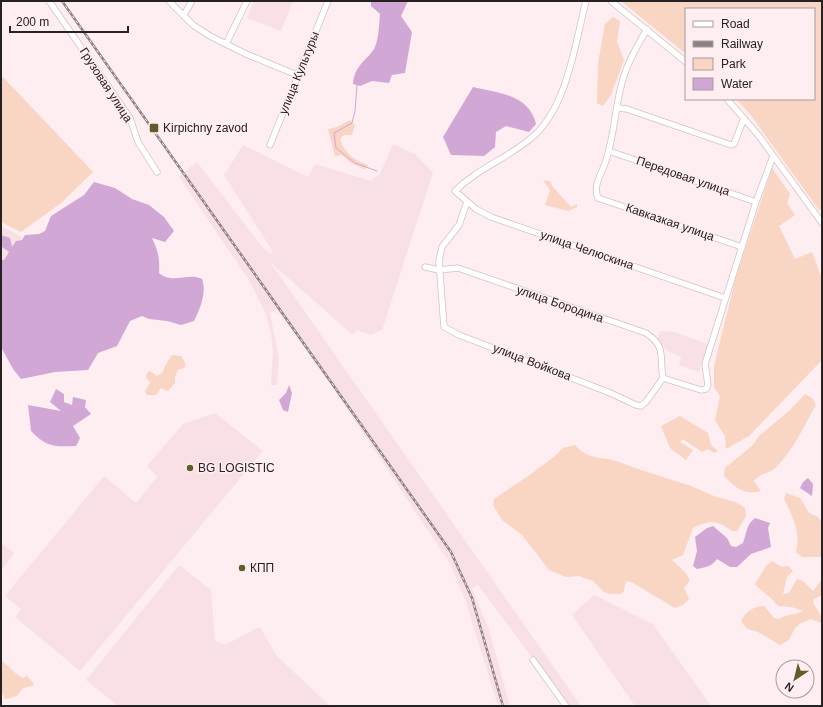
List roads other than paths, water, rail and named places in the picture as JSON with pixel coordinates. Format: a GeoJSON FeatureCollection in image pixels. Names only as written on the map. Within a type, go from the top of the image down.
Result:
{"type":"FeatureCollection","features":[{"type":"Feature","properties":{"kind":"street","name":"Грузовая улица"},"geometry":{"type":"LineString","coordinates":[[49,1],[130,118],[138,142],[157,172]]}},
{"type":"Feature","properties":{"kind":"street"},"geometry":{"type":"LineString","coordinates":[[169,1],[193,25],[246,54],[297,75]]}},
{"type":"Feature","properties":{"kind":"street"},"geometry":{"type":"LineString","coordinates":[[184,15],[192,1]]}},
{"type":"Feature","properties":{"kind":"street"},"geometry":{"type":"LineString","coordinates":[[226,44],[247,1]]}},
{"type":"Feature","properties":{"kind":"street","name":"улица Культуры"},"geometry":{"type":"LineString","coordinates":[[270,145],[328,1]]}},
{"type":"Feature","properties":{"kind":"street","name":"улица Челюскина"},"geometry":{"type":"LineString","coordinates":[[586,1],[562,91],[552,114],[542,129],[530,140],[468,178],[455,191],[467,202],[491,216],[725,298]]}},
{"type":"Feature","properties":{"kind":"street"},"geometry":{"type":"LineString","coordinates":[[611,1],[685,61]]}},
{"type":"Feature","properties":{"kind":"street"},"geometry":{"type":"LineString","coordinates":[[609,151],[618,108],[617,97],[632,55],[647,29]]}},
{"type":"Feature","properties":{"kind":"street"},"geometry":{"type":"LineString","coordinates":[[728,100],[744,118],[822,223]]}},
{"type":"Feature","properties":{"kind":"street"},"geometry":{"type":"LineString","coordinates":[[618,108],[627,109],[731,145],[734,144],[744,118]]}},
{"type":"Feature","properties":{"kind":"street","name":"Кавказкая улица"},"geometry":{"type":"LineString","coordinates":[[609,151],[596,184],[598,198],[742,247]]}},
{"type":"Feature","properties":{"kind":"street","name":"Передовая улица"},"geometry":{"type":"LineString","coordinates":[[609,151],[756,202]]}},
{"type":"Feature","properties":{"kind":"street"},"geometry":{"type":"LineString","coordinates":[[663,378],[701,390],[706,389],[708,385],[705,364],[756,202],[773,156]]}},
{"type":"Feature","properties":{"kind":"street"},"geometry":{"type":"LineString","coordinates":[[439,270],[442,247],[459,225],[467,202]]}},
{"type":"Feature","properties":{"kind":"street","name":"улица Бородина"},"geometry":{"type":"LineString","coordinates":[[425,267],[439,270],[458,268],[646,333],[660,346],[663,358],[663,378]]}},
{"type":"Feature","properties":{"kind":"street","name":"улица Войкова"},"geometry":{"type":"LineString","coordinates":[[439,270],[444,327],[459,335],[543,365],[636,405],[641,406],[646,402],[663,378]]}},
{"type":"Feature","properties":{"kind":"street"},"geometry":{"type":"LineString","coordinates":[[532,660],[566,706]]}},
{"type":"Feature","properties":{"kind":"water"},"geometry":{"type":"Polygon","coordinates":[[[371,1],[408,1],[401,16],[412,32],[405,73],[392,75],[389,83],[372,81],[360,86],[353,84],[356,72],[374,49],[377,41],[380,14],[371,6],[371,1]]]}},
{"type":"Feature","properties":{"kind":"water"},"geometry":{"type":"Polygon","coordinates":[[[473,87],[502,93],[520,101],[527,106],[536,124],[529,132],[506,126],[496,132],[495,147],[484,156],[451,155],[443,137],[473,87]]]}},
{"type":"Feature","properties":{"kind":"water"},"geometry":{"type":"Polygon","coordinates":[[[94,182],[115,188],[132,199],[149,205],[164,217],[174,231],[165,242],[152,238],[158,255],[159,273],[170,278],[197,277],[202,279],[204,289],[200,306],[194,321],[181,325],[167,321],[149,319],[142,316],[130,321],[117,346],[98,353],[88,370],[55,372],[21,379],[13,369],[1,347],[1,260],[4,260],[9,252],[2,247],[1,235],[10,238],[12,247],[16,241],[22,240],[25,235],[39,234],[45,231],[51,216],[84,195],[94,182]]]}},
{"type":"Feature","properties":{"kind":"water"},"geometry":{"type":"Polygon","coordinates":[[[289,385],[292,393],[288,412],[283,410],[279,400],[286,393],[289,385]]]}},
{"type":"Feature","properties":{"kind":"water"},"geometry":{"type":"Polygon","coordinates":[[[56,389],[64,394],[64,402],[72,405],[73,397],[86,400],[85,407],[91,414],[73,426],[80,438],[76,446],[51,445],[46,443],[31,431],[28,405],[61,411],[50,402],[56,389]]]}},
{"type":"Feature","properties":{"kind":"water"},"geometry":{"type":"Polygon","coordinates":[[[808,478],[813,484],[812,496],[800,488],[803,482],[808,478]]]}},
{"type":"Feature","properties":{"kind":"water"},"geometry":{"type":"Polygon","coordinates":[[[755,518],[770,523],[768,528],[771,547],[751,554],[737,567],[730,567],[717,559],[713,564],[706,567],[697,569],[693,566],[697,551],[695,537],[707,528],[713,526],[727,538],[731,546],[736,547],[743,543],[748,526],[755,518]]]}},
{"type":"Feature","properties":{"kind":"waterway"},"geometry":{"type":"LineString","coordinates":[[357,85],[355,111],[352,123],[334,133],[336,148],[355,163],[377,171]]}},
{"type":"Feature","properties":{"kind":"railway"},"geometry":{"type":"LineString","coordinates":[[62,1],[451,552],[472,598],[503,706]]}},
{"type":"Feature","properties":{"kind":"place","name":"Kirpichny zavod"},"geometry":{"type":"Point","coordinates":[154,128]}},
{"type":"Feature","properties":{"kind":"place","name":"BG LOGISTIC"},"geometry":{"type":"Point","coordinates":[190,468]}},
{"type":"Feature","properties":{"kind":"place","name":"КПП"},"geometry":{"type":"Point","coordinates":[242,568]}}]}
